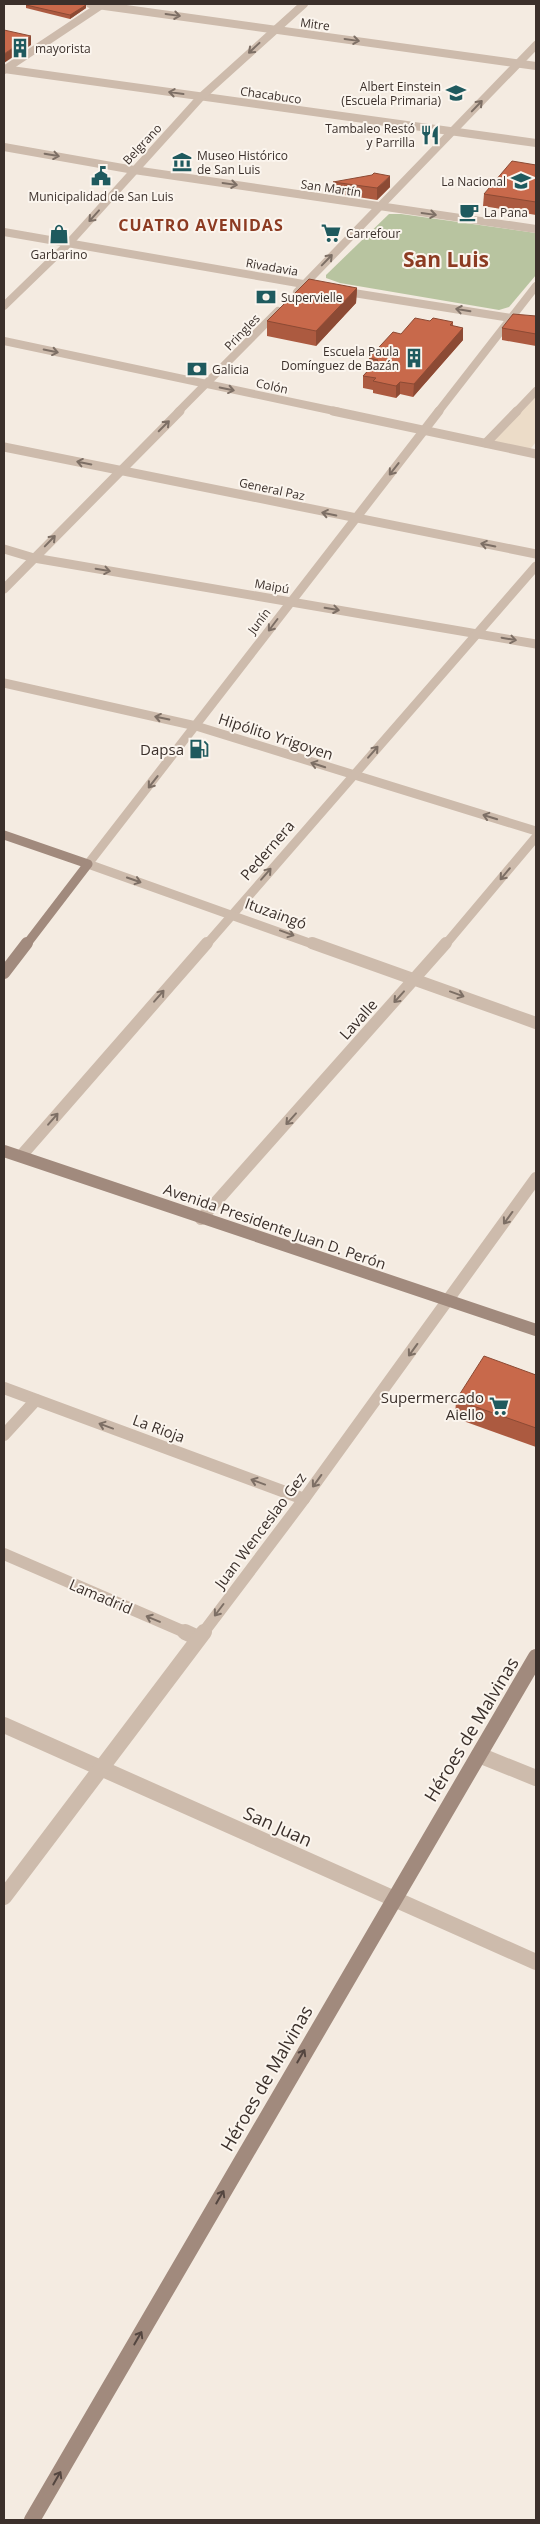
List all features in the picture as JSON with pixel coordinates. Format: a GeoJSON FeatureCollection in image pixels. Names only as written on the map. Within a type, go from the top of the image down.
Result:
{"type":"FeatureCollection","features":[{"type":"Feature","properties":{"kind":"main road","name":"Ituzaingó"},"geometry":{"type":"LineString","coordinates":[[4,834],[88,864]]}},
{"type":"Feature","properties":{"kind":"main road","name":"Junín"},"geometry":{"type":"LineString","coordinates":[[4,973],[88,864]]}},
{"type":"Feature","properties":{"kind":"main road","name":"Avenida Presidente Juan D. Perón"},"geometry":{"type":"LineString","coordinates":[[4,1151],[201,1219],[536,1330]]}},
{"type":"Feature","properties":{"kind":"main road","name":"Héroes de Malvinas"},"geometry":{"type":"LineString","coordinates":[[32,2520],[394,1897],[536,1657]]}},
{"type":"Feature","properties":{"kind":"street","name":"Mitre"},"geometry":{"type":"LineString","coordinates":[[90,4],[102,4],[536,66]]}},
{"type":"Feature","properties":{"kind":"street"},"geometry":{"type":"LineString","coordinates":[[4,69],[102,4]]}},
{"type":"Feature","properties":{"kind":"street","name":"Belgrano"},"geometry":{"type":"LineString","coordinates":[[4,306],[69,243],[202,97],[274,29],[304,4]]}},
{"type":"Feature","properties":{"kind":"street"},"geometry":{"type":"LineString","coordinates":[[291,298],[536,45]]}},
{"type":"Feature","properties":{"kind":"street","name":"Chacabuco"},"geometry":{"type":"LineString","coordinates":[[4,69],[536,143]]}},
{"type":"Feature","properties":{"kind":"street","name":"San Martín"},"geometry":{"type":"LineString","coordinates":[[4,147],[134,170],[536,229]]}},
{"type":"Feature","properties":{"kind":"street","name":"Rivadavia"},"geometry":{"type":"LineString","coordinates":[[4,232],[318,287]]}},
{"type":"Feature","properties":{"kind":"street","name":"Junín"},"geometry":{"type":"LineString","coordinates":[[88,864],[536,286]]}},
{"type":"Feature","properties":{"kind":"street"},"geometry":{"type":"LineString","coordinates":[[336,290],[536,322]]}},
{"type":"Feature","properties":{"kind":"street","name":"Pringles"},"geometry":{"type":"LineString","coordinates":[[4,589],[284,304]]}},
{"type":"Feature","properties":{"kind":"street","name":"Colón"},"geometry":{"type":"LineString","coordinates":[[4,341],[532,453]]}},
{"type":"Feature","properties":{"kind":"street"},"geometry":{"type":"LineString","coordinates":[[486,444],[536,390]]}},
{"type":"Feature","properties":{"kind":"street"},"geometry":{"type":"LineString","coordinates":[[532,453],[536,442]]}},
{"type":"Feature","properties":{"kind":"street","name":"General Paz"},"geometry":{"type":"LineString","coordinates":[[4,447],[354,519],[536,554]]}},
{"type":"Feature","properties":{"kind":"street","name":"Maipú"},"geometry":{"type":"LineString","coordinates":[[4,549],[34,558],[536,644]]}},
{"type":"Feature","properties":{"kind":"street","name":"Pedernera"},"geometry":{"type":"LineString","coordinates":[[21,1156],[231,913],[536,566]]}},
{"type":"Feature","properties":{"kind":"street","name":"Hipólito Yrigoyen"},"geometry":{"type":"LineString","coordinates":[[4,683],[196,726],[536,832]]}},
{"type":"Feature","properties":{"kind":"street","name":"Lavalle"},"geometry":{"type":"LineString","coordinates":[[201,1219],[415,980],[536,837]]}},
{"type":"Feature","properties":{"kind":"street","name":"Ituzaingó"},"geometry":{"type":"LineString","coordinates":[[88,864],[231,913],[536,1023]]}},
{"type":"Feature","properties":{"kind":"street","name":"Juan Wenceslao Gez"},"geometry":{"type":"LineString","coordinates":[[4,1898],[304,1499],[536,1178]]}},
{"type":"Feature","properties":{"kind":"street","name":"La Rioja"},"geometry":{"type":"LineString","coordinates":[[4,1388],[304,1499]]}},
{"type":"Feature","properties":{"kind":"street"},"geometry":{"type":"LineString","coordinates":[[4,1435],[36,1400]]}},
{"type":"Feature","properties":{"kind":"street","name":"Lamadrid"},"geometry":{"type":"LineString","coordinates":[[4,1554],[198,1638]]}},
{"type":"Feature","properties":{"kind":"street","name":"San Juan"},"geometry":{"type":"LineString","coordinates":[[4,1725],[394,1897],[536,1962]]}},
{"type":"Feature","properties":{"kind":"street"},"geometry":{"type":"LineString","coordinates":[[479,1755],[536,1778]]}},
{"type":"Feature","properties":{"kind":"green space"},"geometry":{"type":"Polygon","coordinates":[[[389,214],[401,214],[536,233],[536,275],[509,307],[499,310],[340,283],[326,278],[326,275],[389,214]]]}},
{"type":"Feature","properties":{"kind":"shaded area"},"geometry":{"type":"Polygon","coordinates":[[[536,391],[536,442],[528,452],[486,443],[536,391]]]}},
{"type":"Feature","properties":{"kind":"building"},"geometry":{"type":"Polygon","coordinates":[[[26,5],[86,5],[70,15],[26,5]]]}},
{"type":"Feature","properties":{"kind":"building"},"geometry":{"type":"Polygon","coordinates":[[[4,30],[31,36],[4,54],[4,30]]]}},
{"type":"Feature","properties":{"kind":"building"},"geometry":{"type":"Polygon","coordinates":[[[512,161],[536,165],[536,202],[484,194],[512,161]]]}},
{"type":"Feature","properties":{"kind":"building"},"geometry":{"type":"Polygon","coordinates":[[[374,173],[390,176],[377,188],[333,182],[372,175],[374,173]]]}},
{"type":"Feature","properties":{"kind":"building"},"geometry":{"type":"Polygon","coordinates":[[[309,279],[357,288],[316,331],[267,321],[309,279]]]}},
{"type":"Feature","properties":{"kind":"building"},"geometry":{"type":"Polygon","coordinates":[[[513,314],[536,316],[536,334],[502,328],[513,314]]]}},
{"type":"Feature","properties":{"kind":"building","name":"Escuela Paula Domínguez de Bazán"},"geometry":{"type":"Polygon","coordinates":[[[415,318],[430,321],[433,318],[453,322],[450,325],[463,328],[414,384],[400,382],[396,386],[373,381],[376,378],[363,376],[378,360],[369,358],[393,332],[401,334],[415,318]]]}},
{"type":"Feature","properties":{"kind":"building","name":"Supermercado Aiello"},"geometry":{"type":"Polygon","coordinates":[[[484,1356],[536,1375],[536,1428],[456,1400],[484,1356]]]}},
{"type":"Feature","properties":{"kind":"place","name":"mayorista"},"geometry":{"type":"Point","coordinates":[20,48]}},
{"type":"Feature","properties":{"kind":"place","name":"Albert Einstein (Escuela Primaria)"},"geometry":{"type":"Point","coordinates":[456,93]}},
{"type":"Feature","properties":{"kind":"place","name":"Tambaleo Restó y Parrilla"},"geometry":{"type":"Point","coordinates":[430,135]}},
{"type":"Feature","properties":{"kind":"place","name":"Museo Histórico de San Luis"},"geometry":{"type":"Point","coordinates":[182,162]}},
{"type":"Feature","properties":{"kind":"place","name":"Municipalidad de San Luis"},"geometry":{"type":"Point","coordinates":[101,176]}},
{"type":"Feature","properties":{"kind":"place","name":"La Nacional"},"geometry":{"type":"Point","coordinates":[521,181]}},
{"type":"Feature","properties":{"kind":"place","name":"La Pana"},"geometry":{"type":"Point","coordinates":[469,212]}},
{"type":"Feature","properties":{"kind":"place","name":"Carrefour"},"geometry":{"type":"Point","coordinates":[331,233]}},
{"type":"Feature","properties":{"kind":"place","name":"Garbarino"},"geometry":{"type":"Point","coordinates":[59,234]}},
{"type":"Feature","properties":{"kind":"place","name":"Supervielle"},"geometry":{"type":"Point","coordinates":[266,297]}},
{"type":"Feature","properties":{"kind":"place","name":"Escuela Paula Domínguez de Bazán"},"geometry":{"type":"Point","coordinates":[414,358]}},
{"type":"Feature","properties":{"kind":"place","name":"Galicia"},"geometry":{"type":"Point","coordinates":[197,369]}},
{"type":"Feature","properties":{"kind":"place","name":"Dapsa"},"geometry":{"type":"Point","coordinates":[199,749]}},
{"type":"Feature","properties":{"kind":"place","name":"Supermercado Aiello"},"geometry":{"type":"Point","coordinates":[499,1406]}},
{"type":"Feature","properties":{"kind":"district","name":"CUATRO AVENIDAS"},"geometry":{"type":"Point","coordinates":[201,225]}},
{"type":"Feature","properties":{"kind":"district","name":"San Luis"},"geometry":{"type":"Point","coordinates":[446,259]}}]}
